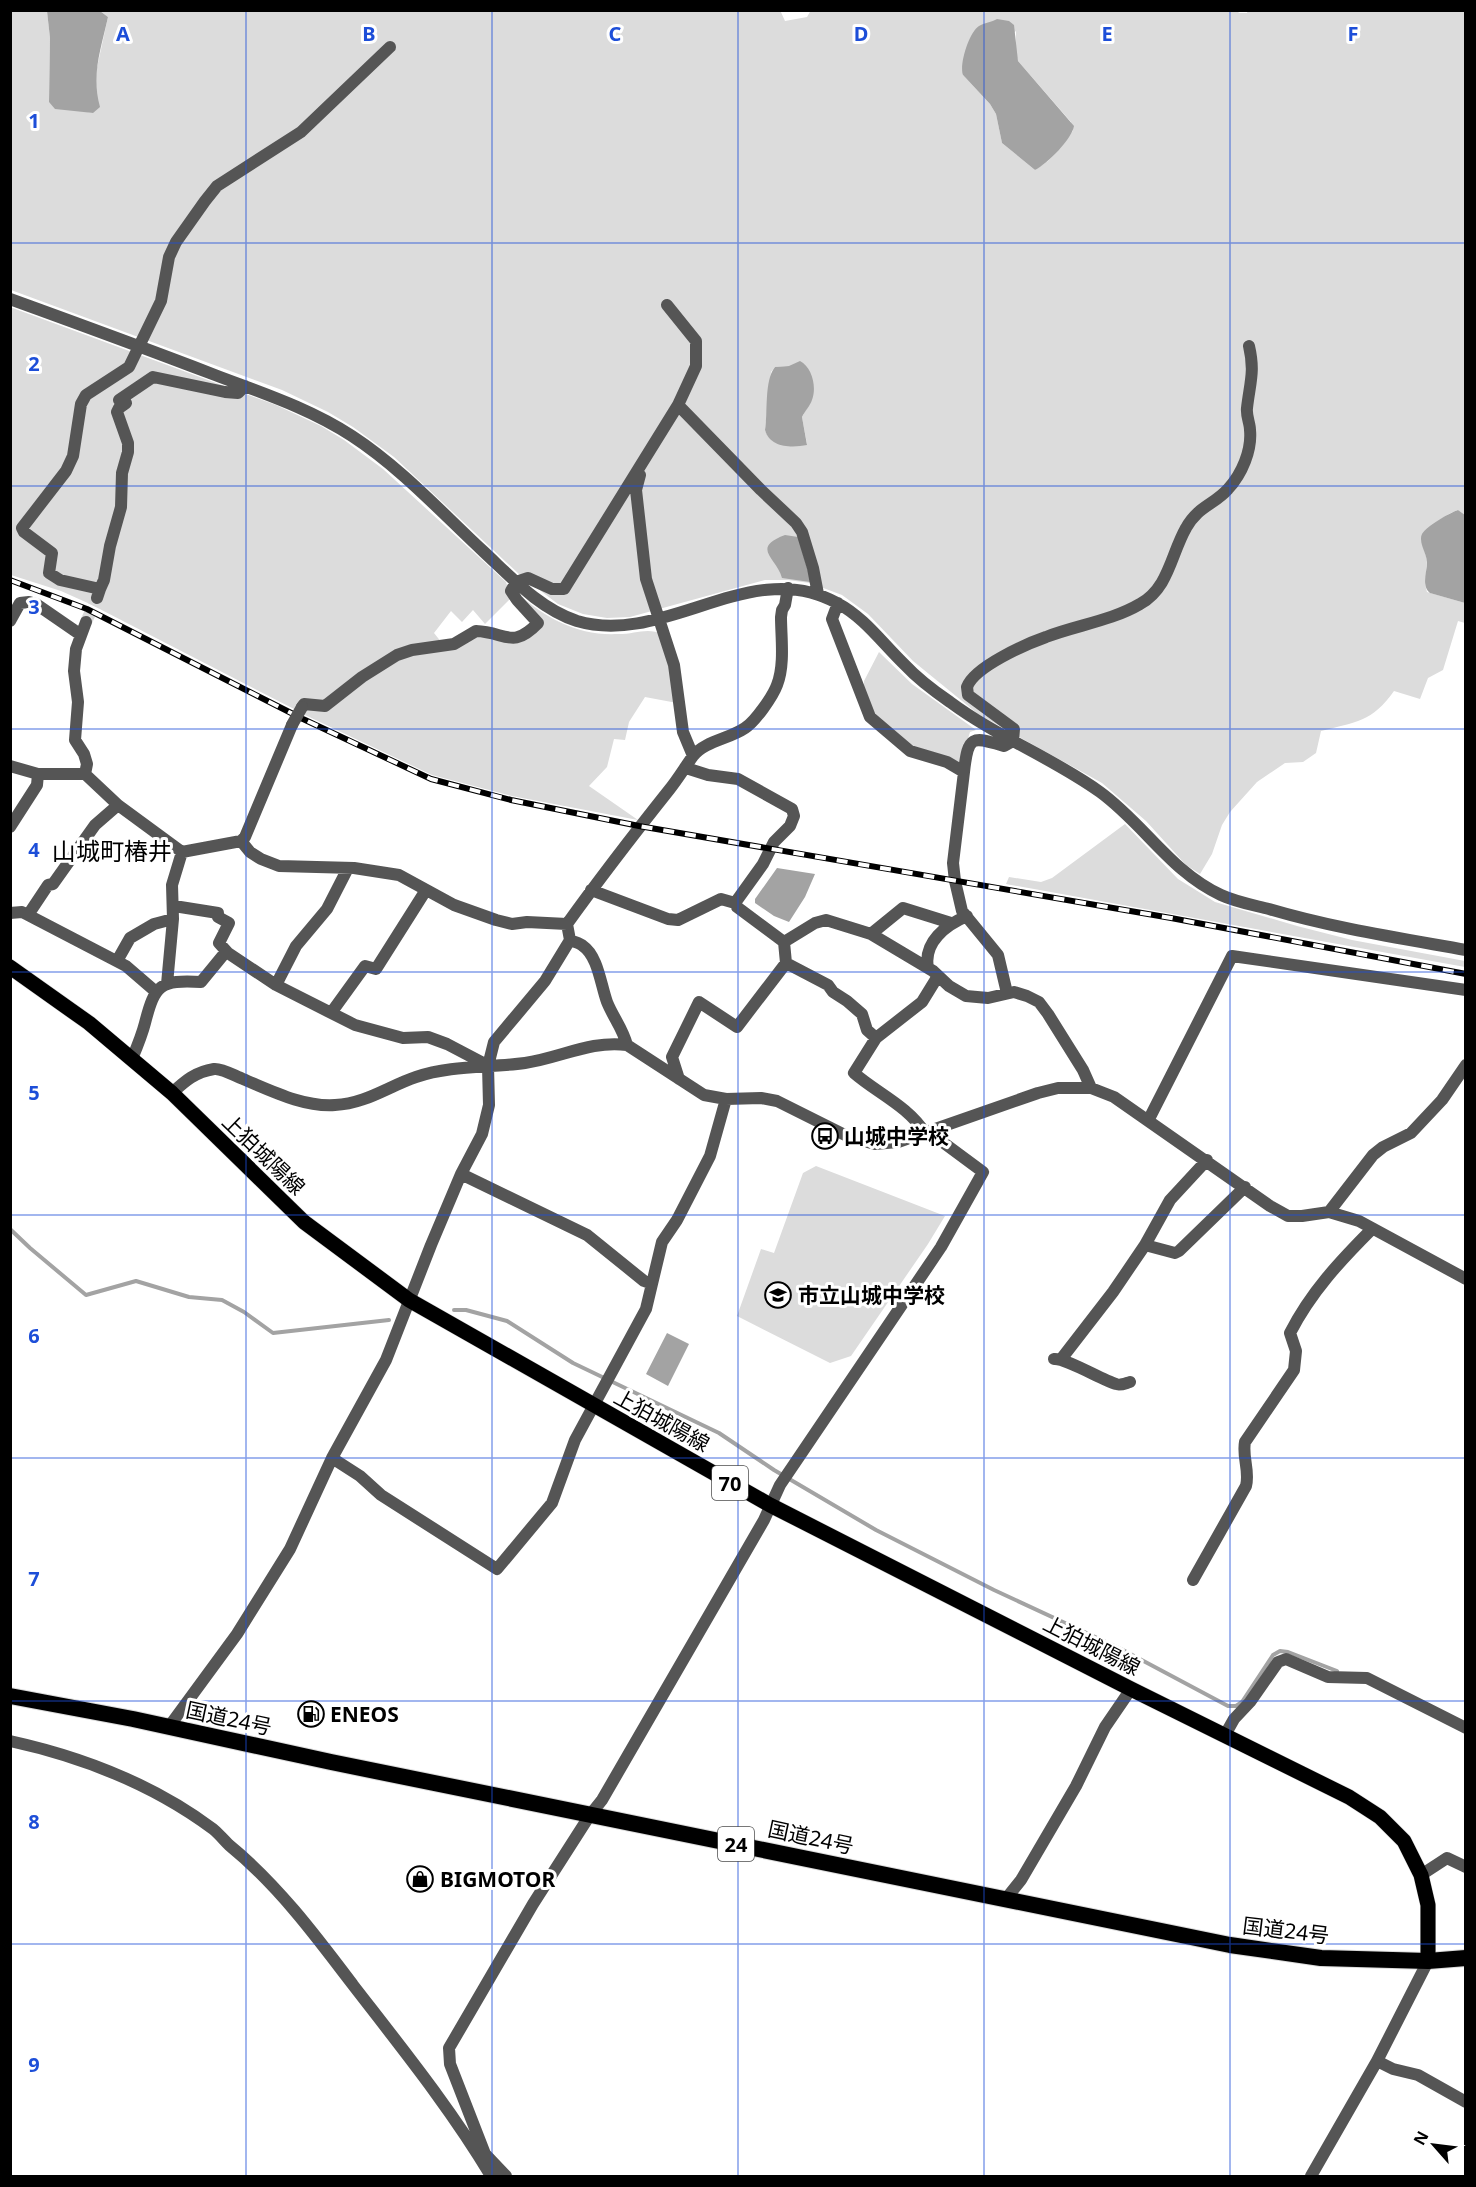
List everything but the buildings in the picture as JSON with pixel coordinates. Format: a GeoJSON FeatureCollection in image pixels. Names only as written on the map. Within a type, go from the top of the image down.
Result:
{"type":"FeatureCollection","features":[{"type":"Feature","properties":{"kind":"highway","name":"国道24号"},"geometry":{"type":"LineString","coordinates":[[10,1696],[133,1719],[590,1815],[1230,1945],[1321,1958],[1428,1961],[1466,1958]]}},
{"type":"Feature","properties":{"kind":"main road","name":"上狛城陽線"},"geometry":{"type":"LineString","coordinates":[[10,967],[89,1023],[172,1093],[304,1222],[409,1300],[770,1505],[1349,1797],[1380,1816],[1404,1841],[1421,1875],[1428,1905],[1428,1961]]}},
{"type":"Feature","properties":{"kind":"street"},"geometry":{"type":"LineString","coordinates":[[246,386],[238,393],[225,393],[153,377],[119,400],[126,403],[117,412],[128,443],[128,452],[122,473],[122,507],[99,593],[60,580],[49,573],[52,553],[22,528],[66,471],[73,456],[81,405],[86,395],[129,367],[161,301],[169,257],[176,242],[217,186],[301,132],[390,47]]}},
{"type":"Feature","properties":{"kind":"street"},"geometry":{"type":"LineString","coordinates":[[10,299],[246,386],[302,408],[324,420],[371,450],[516,582],[555,611],[587,623],[619,626],[632,625],[756,591],[788,588],[818,594],[838,603],[862,621],[924,682],[977,721],[1098,790],[1120,808],[1183,873],[1219,894],[1299,918],[1371,934],[1466,950]]}},
{"type":"Feature","properties":{"kind":"street"},"geometry":{"type":"LineString","coordinates":[[10,766],[38,774],[85,774],[118,805],[182,852],[241,841],[263,799],[292,725],[304,704],[325,706],[387,660],[412,650],[454,644],[476,631],[507,638],[523,636],[538,623],[511,591],[516,582],[528,578],[552,589],[564,589],[678,405],[696,366],[696,341],[667,306]]}},
{"type":"Feature","properties":{"kind":"street"},"geometry":{"type":"LineString","coordinates":[[1007,993],[998,955],[962,911],[953,863],[963,772],[969,745],[975,739],[980,739],[1004,746],[1012,741],[1014,729],[970,698],[967,691],[968,683],[973,676],[987,666],[1045,637],[1124,613],[1154,594],[1162,583],[1190,521],[1204,506],[1230,487],[1247,455],[1251,441],[1246,412],[1253,364],[1249,346]]}},
{"type":"Feature","properties":{"kind":"street"},"geometry":{"type":"LineString","coordinates":[[678,405],[796,523],[802,532],[811,559],[818,594]]}},
{"type":"Feature","properties":{"kind":"street"},"geometry":{"type":"LineString","coordinates":[[643,463],[636,490],[642,558],[646,579],[674,665],[683,732],[693,756]]}},
{"type":"Feature","properties":{"kind":"street"},"geometry":{"type":"LineString","coordinates":[[168,1728],[237,1634],[290,1549],[332,1458],[386,1360],[461,1174],[482,1134],[489,1105],[488,1066],[494,1042],[545,981],[570,940],[567,924],[693,756],[752,723],[777,686],[780,675],[782,610],[788,588]]}},
{"type":"Feature","properties":{"kind":"street"},"geometry":{"type":"LineString","coordinates":[[10,621],[20,603],[36,603],[81,634]]}},
{"type":"Feature","properties":{"kind":"street"},"geometry":{"type":"LineString","coordinates":[[838,603],[832,619],[870,717],[910,751],[946,762],[963,772]]}},
{"type":"Feature","properties":{"kind":"street"},"geometry":{"type":"LineString","coordinates":[[85,774],[87,764],[75,740],[78,702],[74,671],[76,649],[86,622]]}},
{"type":"Feature","properties":{"kind":"street"},"geometry":{"type":"LineString","coordinates":[[686,768],[708,775],[738,779],[792,810],[794,816],[790,826],[774,842],[763,864],[735,903]]}},
{"type":"Feature","properties":{"kind":"street"},"geometry":{"type":"LineString","coordinates":[[10,827],[37,785],[38,774]]}},
{"type":"Feature","properties":{"kind":"street"},"geometry":{"type":"LineString","coordinates":[[118,805],[95,825],[53,884],[48,885],[16,912],[126,966],[155,991]]}},
{"type":"Feature","properties":{"kind":"street"},"geometry":{"type":"LineString","coordinates":[[241,841],[250,852],[279,866],[348,868],[399,875],[454,904],[496,921],[512,924],[527,922],[567,924]]}},
{"type":"Feature","properties":{"kind":"street"},"geometry":{"type":"LineString","coordinates":[[167,984],[173,912],[172,885],[182,852]]}},
{"type":"Feature","properties":{"kind":"street"},"geometry":{"type":"LineString","coordinates":[[276,985],[296,946],[327,909],[348,868]]}},
{"type":"Feature","properties":{"kind":"street"},"geometry":{"type":"LineString","coordinates":[[331,1013],[365,966],[376,969],[426,890]]}},
{"type":"Feature","properties":{"kind":"street"},"geometry":{"type":"LineString","coordinates":[[591,890],[668,920],[678,920],[721,899],[735,903],[737,907],[784,942],[786,963],[737,1027],[699,1002],[672,1057],[679,1079]]}},
{"type":"Feature","properties":{"kind":"street"},"geometry":{"type":"LineString","coordinates":[[871,934],[903,908],[951,923]]}},
{"type":"Feature","properties":{"kind":"street"},"geometry":{"type":"LineString","coordinates":[[117,961],[130,938],[173,912],[218,913],[218,917],[229,922],[219,943],[228,953],[276,985],[355,1025],[403,1038],[428,1037],[447,1044],[488,1066]]}},
{"type":"Feature","properties":{"kind":"street"},"geometry":{"type":"LineString","coordinates":[[928,968],[927,963],[932,944],[937,936],[951,923],[967,916]]}},
{"type":"Feature","properties":{"kind":"street"},"geometry":{"type":"LineString","coordinates":[[784,942],[815,923],[826,921],[871,934],[928,968],[954,990],[966,996],[988,998],[1007,993],[1021,994],[1039,1002],[1083,1070],[1091,1088]]}},
{"type":"Feature","properties":{"kind":"street"},"geometry":{"type":"LineString","coordinates":[[570,940],[583,945],[588,951],[601,977],[607,1002],[623,1030],[627,1045]]}},
{"type":"Feature","properties":{"kind":"street"},"geometry":{"type":"LineString","coordinates":[[132,1059],[155,991],[178,981],[201,982],[224,954],[228,953]]}},
{"type":"Feature","properties":{"kind":"street"},"geometry":{"type":"LineString","coordinates":[[1149,1119],[1232,956],[1466,990]]}},
{"type":"Feature","properties":{"kind":"street"},"geometry":{"type":"LineString","coordinates":[[786,963],[828,985],[833,992],[861,1014],[867,1030],[876,1038]]}},
{"type":"Feature","properties":{"kind":"street"},"geometry":{"type":"LineString","coordinates":[[491,2176],[450,2064],[449,2048],[533,1904],[602,1800],[725,1588],[785,1477],[941,1247],[983,1172],[927,1133],[902,1108],[870,1087],[854,1073],[876,1038],[922,1002],[938,976]]}},
{"type":"Feature","properties":{"kind":"street"},"geometry":{"type":"LineString","coordinates":[[172,1093],[190,1076],[216,1068],[305,1102],[334,1105],[360,1101],[417,1077],[526,1062],[599,1044],[627,1045],[704,1095],[726,1099],[761,1098],[777,1101],[849,1137],[866,1143],[891,1143],[927,1133],[1038,1093],[1058,1088],[1091,1088],[1114,1097],[1149,1119],[1270,1206],[1288,1216],[1329,1212],[1359,1221],[1466,1279]]}},
{"type":"Feature","properties":{"kind":"street"},"geometry":{"type":"LineString","coordinates":[[1329,1212],[1373,1155],[1383,1147],[1411,1133],[1443,1100],[1459,1072],[1466,1065]]}},
{"type":"Feature","properties":{"kind":"street"},"geometry":{"type":"LineString","coordinates":[[332,1458],[360,1476],[381,1495],[497,1569],[552,1503],[570,1452],[646,1309],[662,1242],[677,1220],[710,1156],[726,1099]]}},
{"type":"Feature","properties":{"kind":"street"},"geometry":{"type":"LineString","coordinates":[[1130,1382],[1118,1385],[1058,1359],[1113,1292],[1145,1245],[1170,1200],[1207,1160]]}},
{"type":"Feature","properties":{"kind":"street"},"geometry":{"type":"LineString","coordinates":[[461,1174],[587,1235],[644,1281],[652,1284]]}},
{"type":"Feature","properties":{"kind":"street"},"geometry":{"type":"LineString","coordinates":[[1145,1245],[1174,1253],[1179,1251],[1245,1187]]}},
{"type":"Feature","properties":{"kind":"street"},"geometry":{"type":"LineString","coordinates":[[1193,1580],[1246,1486],[1248,1474],[1244,1453],[1245,1442],[1294,1370],[1296,1351],[1290,1333],[1300,1312],[1343,1257],[1372,1229]]}},
{"type":"Feature","properties":{"kind":"street"},"geometry":{"type":"LineString","coordinates":[[1225,1735],[1234,1719],[1250,1702],[1278,1662],[1286,1659],[1328,1677],[1367,1678],[1466,1728]]}},
{"type":"Feature","properties":{"kind":"street"},"geometry":{"type":"LineString","coordinates":[[1005,1900],[1021,1880],[1076,1786],[1105,1726],[1131,1689]]}},
{"type":"Feature","properties":{"kind":"street"},"geometry":{"type":"LineString","coordinates":[[10,1741],[43,1748],[104,1769],[153,1791],[216,1831],[294,1911],[482,2155],[506,2176]]}},
{"type":"Feature","properties":{"kind":"street"},"geometry":{"type":"LineString","coordinates":[[1421,1875],[1447,1858],[1466,1867]]}},
{"type":"Feature","properties":{"kind":"street"},"geometry":{"type":"LineString","coordinates":[[1311,2176],[1377,2061],[1428,1961]]}},
{"type":"Feature","properties":{"kind":"street"},"geometry":{"type":"LineString","coordinates":[[1377,2061],[1418,2075],[1466,2102]]}},
{"type":"Feature","properties":{"kind":"shaded area"},"geometry":{"type":"Polygon","coordinates":[[[780,10],[785,21],[807,17],[811,10],[1233,10],[1240,13],[1247,13],[1248,10],[1465,11],[1465,515],[1458,510],[1447,515],[1421,539],[1427,560],[1425,584],[1427,592],[1465,603],[1465,623],[1458,621],[1443,670],[1428,678],[1420,699],[1394,691],[1370,715],[1354,723],[1321,731],[1316,753],[1303,762],[1285,763],[1257,782],[1230,812],[1222,825],[1212,854],[1200,874],[1186,865],[1146,821],[1102,783],[978,714],[913,661],[868,614],[842,595],[810,583],[765,580],[630,617],[607,618],[583,614],[558,604],[521,576],[394,457],[328,412],[282,390],[11,290],[10,11],[47,11],[50,38],[49,102],[93,113],[96,72],[108,17],[100,11],[780,10]],[[1016,31],[963,75],[990,104],[996,114],[1002,143],[1035,170],[1048,161],[1073,131],[1071,122],[1018,61],[1016,31]],[[789,366],[775,367],[771,372],[765,430],[772,440],[783,445],[807,444],[802,417],[812,399],[789,366]]]}},
{"type":"Feature","properties":{"kind":"shaded area"},"geometry":{"type":"Polygon","coordinates":[[[47,11],[100,11],[108,17],[100,51],[96,84],[100,107],[93,113],[55,109],[49,102],[50,38],[47,11]]]}},
{"type":"Feature","properties":{"kind":"shaded area"},"geometry":{"type":"Polygon","coordinates":[[[997,19],[1009,21],[1014,25],[1018,61],[1074,126],[1069,138],[1058,151],[1035,170],[1002,143],[996,114],[990,104],[963,75],[964,57],[975,29],[997,19]]]}},
{"type":"Feature","properties":{"kind":"shaded area"},"geometry":{"type":"Polygon","coordinates":[[[10,307],[276,405],[321,426],[383,469],[506,582],[511,598],[485,624],[473,610],[462,622],[451,611],[434,633],[442,643],[412,647],[329,700],[296,710],[90,604],[61,591],[11,575],[10,307]]]}},
{"type":"Feature","properties":{"kind":"shaded area"},"geometry":{"type":"Polygon","coordinates":[[[800,361],[808,368],[814,384],[812,400],[802,417],[807,445],[782,445],[772,440],[765,430],[769,380],[775,367],[789,366],[800,361]]]}},
{"type":"Feature","properties":{"kind":"shaded area"},"geometry":{"type":"Polygon","coordinates":[[[1458,510],[1465,515],[1465,603],[1430,593],[1427,590],[1425,583],[1427,559],[1421,541],[1422,534],[1428,527],[1458,510]]]}},
{"type":"Feature","properties":{"kind":"shaded area"},"geometry":{"type":"Polygon","coordinates":[[[785,535],[798,537],[810,582],[782,578],[768,554],[769,544],[785,535]]]}},
{"type":"Feature","properties":{"kind":"shaded area"},"geometry":{"type":"Polygon","coordinates":[[[517,593],[540,611],[576,629],[603,634],[646,631],[663,634],[677,703],[645,697],[629,722],[625,740],[614,739],[607,767],[589,786],[638,820],[512,796],[432,775],[305,715],[304,709],[325,708],[388,663],[477,634],[506,641],[541,623],[517,593]]]}},
{"type":"Feature","properties":{"kind":"shaded area"},"geometry":{"type":"Polygon","coordinates":[[[879,652],[912,684],[976,730],[970,732],[960,765],[905,743],[872,715],[864,689],[864,681],[879,652]]]}},
{"type":"Feature","properties":{"kind":"shaded area"},"geometry":{"type":"Polygon","coordinates":[[[1125,824],[1178,879],[1215,902],[1352,940],[1465,961],[1465,967],[1006,884],[1009,877],[1041,882],[1052,878],[1125,824]]]}},
{"type":"Feature","properties":{"kind":"shaded area"},"geometry":{"type":"Polygon","coordinates":[[[777,868],[815,874],[805,897],[789,922],[774,916],[755,903],[755,899],[777,868]]]}},
{"type":"Feature","properties":{"kind":"shaded area"},"geometry":{"type":"Polygon","coordinates":[[[816,1166],[945,1216],[851,1356],[830,1363],[737,1316],[761,1249],[774,1253],[803,1173],[816,1166]]]}},
{"type":"Feature","properties":{"kind":"shaded area"},"geometry":{"type":"Polygon","coordinates":[[[667,1333],[689,1344],[668,1386],[646,1374],[667,1333]]]}},
{"type":"Feature","properties":{"kind":"waterway"},"geometry":{"type":"LineString","coordinates":[[10,1229],[86,1295],[136,1281],[189,1297],[222,1300],[244,1312],[273,1333],[389,1320]]}},
{"type":"Feature","properties":{"kind":"waterway"},"geometry":{"type":"LineString","coordinates":[[454,1310],[466,1310],[507,1321],[573,1363],[719,1433],[774,1470],[876,1530],[994,1590],[1121,1649],[1228,1706],[1236,1706],[1242,1702],[1273,1655],[1280,1651],[1337,1671]]}},
{"type":"Feature","properties":{"kind":"tunnel"},"geometry":{"type":"LineString","coordinates":[[86,622],[97,598]]}},
{"type":"Feature","properties":{"kind":"railway"},"geometry":{"type":"LineString","coordinates":[[10,580],[87,609],[303,719],[431,779],[511,800],[639,826],[1171,918],[1466,974]]}},
{"type":"Feature","properties":{"kind":"place","name":"山城中学校"},"geometry":{"type":"Point","coordinates":[825,1136]}},
{"type":"Feature","properties":{"kind":"place","name":"市立山城中学校"},"geometry":{"type":"Point","coordinates":[778,1295]}},
{"type":"Feature","properties":{"kind":"place","name":"ENEOS"},"geometry":{"type":"Point","coordinates":[311,1714]}},
{"type":"Feature","properties":{"kind":"place","name":"BIGMOTOR"},"geometry":{"type":"Point","coordinates":[420,1879]}},
{"type":"Feature","properties":{"kind":"district","name":"山城町椿井"},"geometry":{"type":"Point","coordinates":[112,850]}}]}
